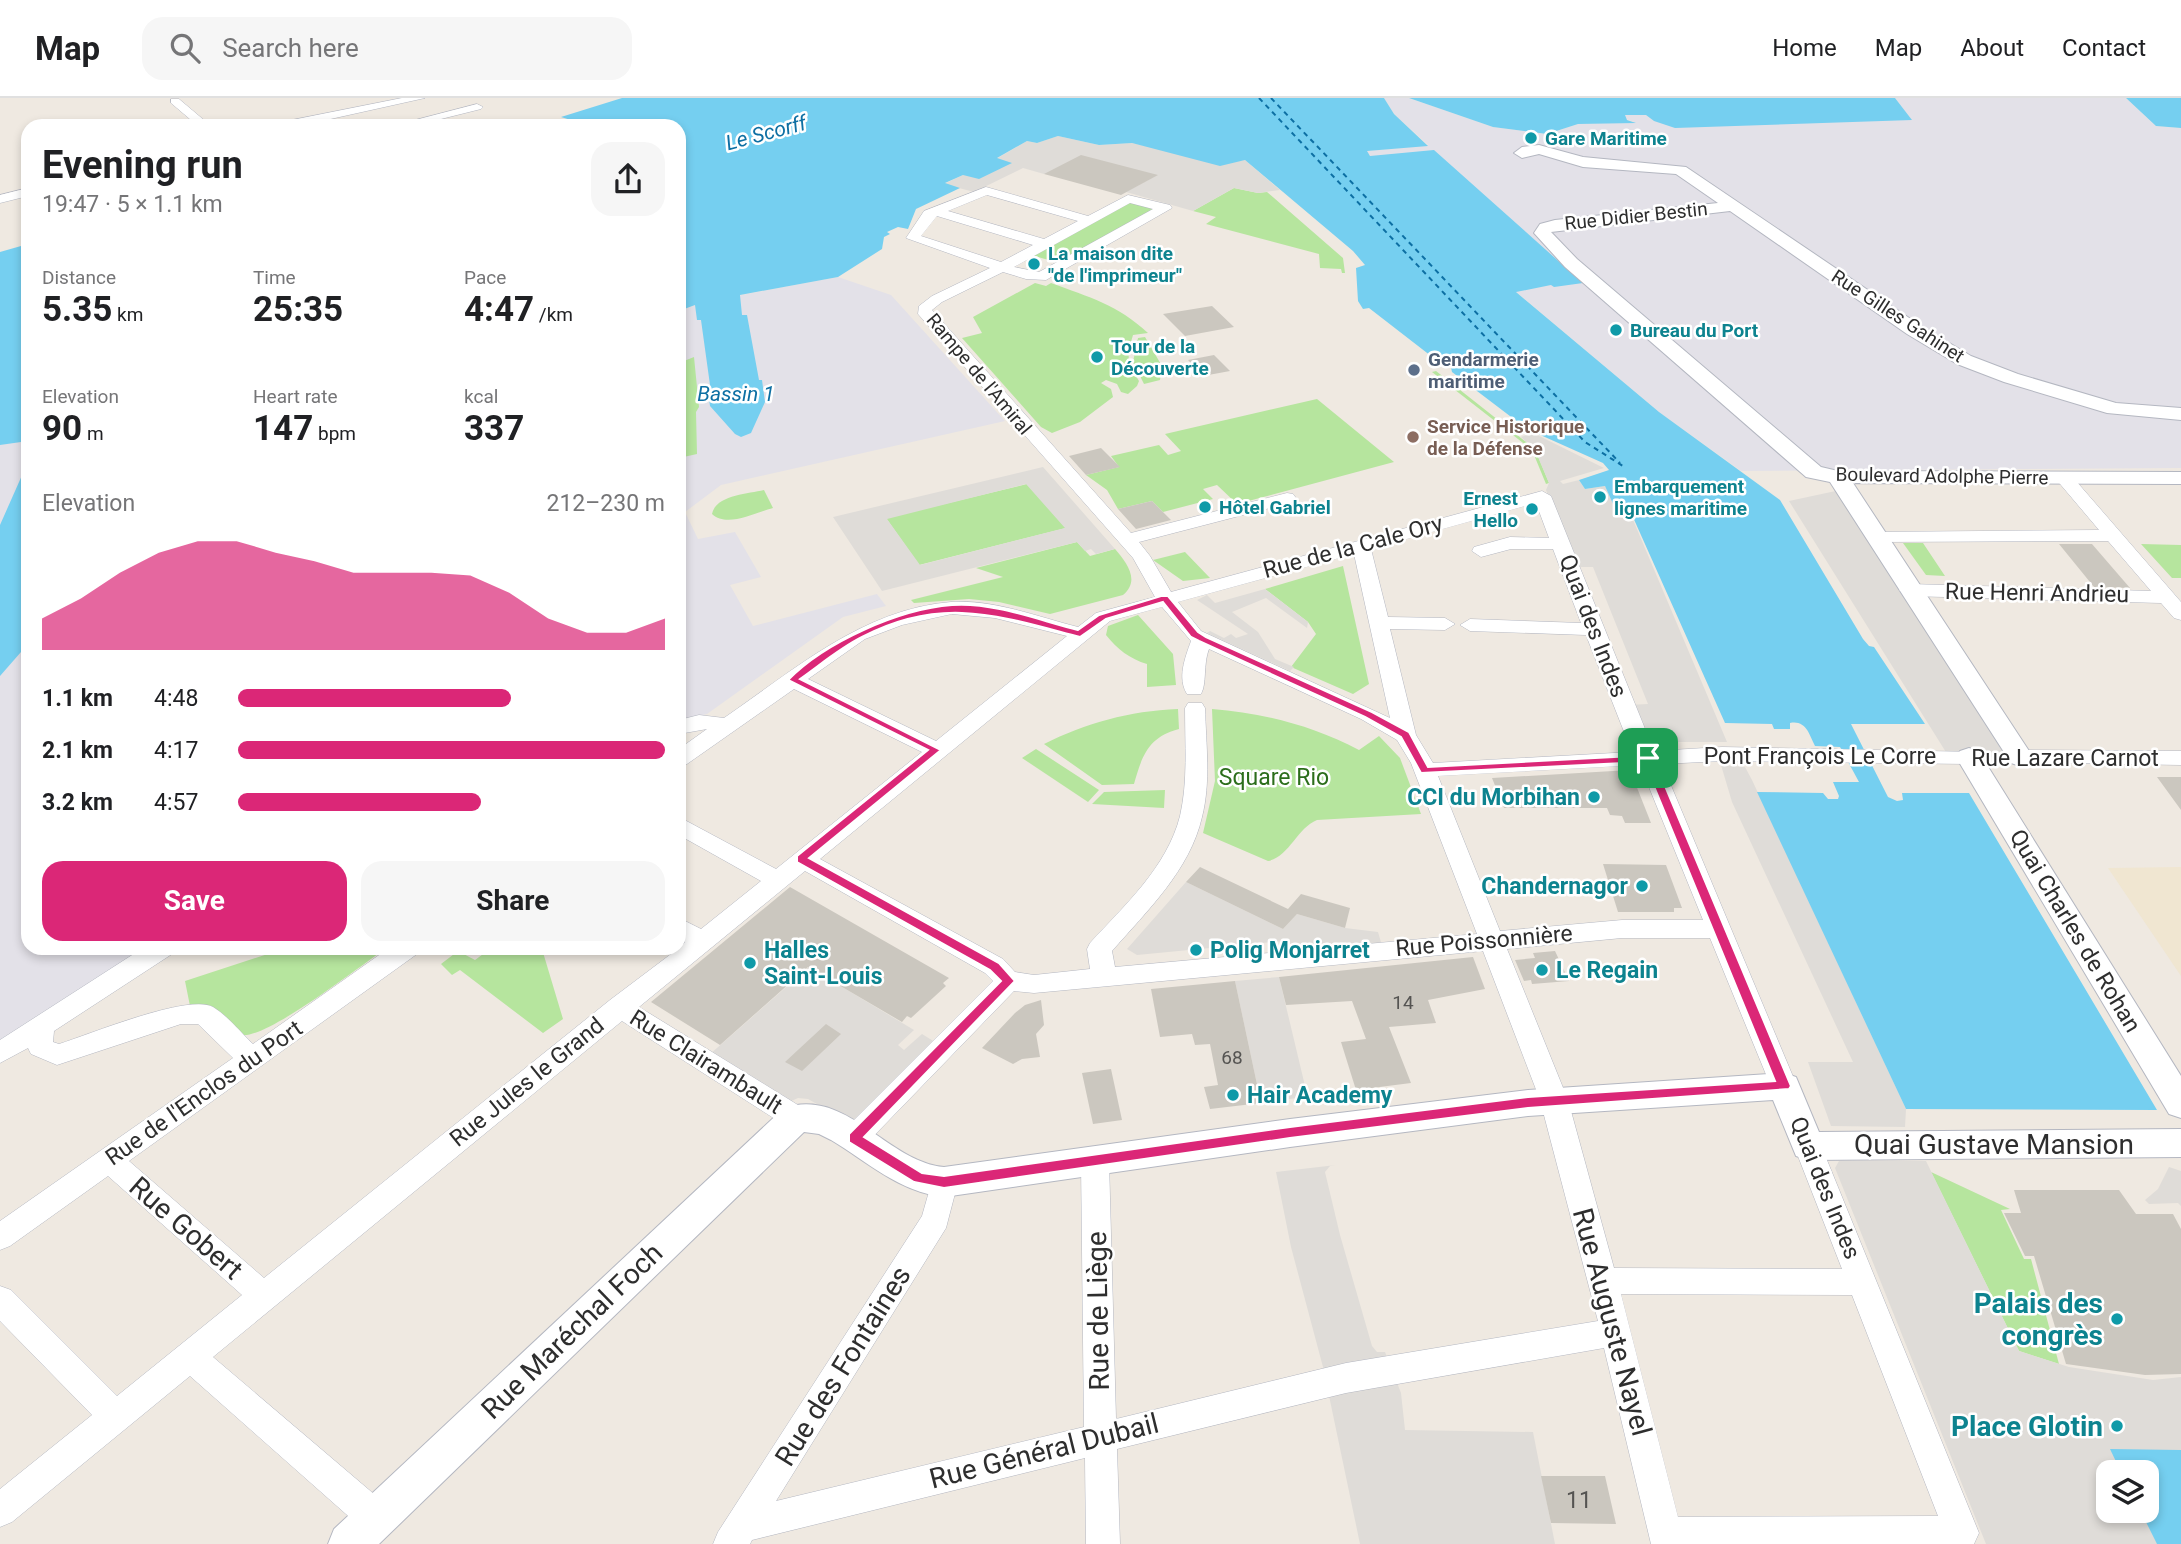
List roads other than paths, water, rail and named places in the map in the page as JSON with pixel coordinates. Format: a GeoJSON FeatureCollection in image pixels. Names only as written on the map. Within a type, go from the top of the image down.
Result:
{"type":"FeatureCollection","features":[{"type":"Feature","properties":{"kind":"street"},"geometry":{"type":"LineString","coordinates":[[316,119],[419,98]]}},
{"type":"Feature","properties":{"kind":"street"},"geometry":{"type":"LineString","coordinates":[[175,102],[196,119]]}},
{"type":"Feature","properties":{"kind":"street"},"geometry":{"type":"LineString","coordinates":[[427,119],[477,107]]}},
{"type":"Feature","properties":{"kind":"street","name":"Rue Gilles Gahinet"},"geometry":{"type":"LineString","coordinates":[[1681,170],[1538,160],[1528,158],[1522,153],[1534,149],[1578,161],[1665,166],[1681,170],[1914,330],[1964,360],[2011,379],[2114,409],[2181,414]]}},
{"type":"Feature","properties":{"kind":"street"},"geometry":{"type":"LineString","coordinates":[[1041,276],[1001,268],[913,238],[929,214],[986,191],[1089,220]]}},
{"type":"Feature","properties":{"kind":"street"},"geometry":{"type":"LineString","coordinates":[[0,199],[21,194]]}},
{"type":"Feature","properties":{"kind":"street","name":"Rampe de l'Amiral"},"geometry":{"type":"LineString","coordinates":[[1037,443],[930,322],[924,309],[937,299],[1001,268],[1128,199],[1166,208],[1041,276]]}},
{"type":"Feature","properties":{"kind":"street","name":"Rue Didier Bestin"},"geometry":{"type":"LineString","coordinates":[[1542,233],[1546,227],[1555,225],[1735,205]]}},
{"type":"Feature","properties":{"kind":"street"},"geometry":{"type":"LineString","coordinates":[[935,211],[1045,244]]}},
{"type":"Feature","properties":{"kind":"street","name":"Boulevard Adolphe Pierre"},"geometry":{"type":"LineString","coordinates":[[1542,233],[1554,248],[1814,472],[1838,477],[2181,478]]}},
{"type":"Feature","properties":{"kind":"street"},"geometry":{"type":"LineString","coordinates":[[1037,443],[1141,556],[1165,598],[1194,635],[1368,714],[1405,735]]}},
{"type":"Feature","properties":{"kind":"street"},"geometry":{"type":"LineString","coordinates":[[1838,477],[2020,757]]}},
{"type":"Feature","properties":{"kind":"street"},"geometry":{"type":"LineString","coordinates":[[2064,478],[2181,614]]}},
{"type":"Feature","properties":{"kind":"street","name":"Quai des Indes"},"geometry":{"type":"LineString","coordinates":[[1542,496],[1639,746],[1648,758],[1784,1086],[1962,1533]]}},
{"type":"Feature","properties":{"kind":"street","name":"Rue de la Cale Ory"},"geometry":{"type":"LineString","coordinates":[[1165,598],[1542,496]]}},
{"type":"Feature","properties":{"kind":"street"},"geometry":{"type":"LineString","coordinates":[[1126,540],[1287,498]]}},
{"type":"Feature","properties":{"kind":"street"},"geometry":{"type":"LineString","coordinates":[[1875,537],[2113,535]]}},
{"type":"Feature","properties":{"kind":"street"},"geometry":{"type":"LineString","coordinates":[[1481,551],[1510,543],[1561,544]]}},
{"type":"Feature","properties":{"kind":"street"},"geometry":{"type":"LineString","coordinates":[[1361,544],[1405,735]]}},
{"type":"Feature","properties":{"kind":"street","name":"Rue Henri Andrieu"},"geometry":{"type":"LineString","coordinates":[[1909,590],[2166,597]]}},
{"type":"Feature","properties":{"kind":"street","name":"Rue Jules le Grand"},"geometry":{"type":"LineString","coordinates":[[690,934],[776,879],[1080,634],[1111,614],[1165,598]]}},
{"type":"Feature","properties":{"kind":"street"},"geometry":{"type":"LineString","coordinates":[[686,754],[858,635],[896,620],[952,608],[996,612],[1080,634]]}},
{"type":"Feature","properties":{"kind":"street"},"geometry":{"type":"LineString","coordinates":[[1380,623],[1445,624]]}},
{"type":"Feature","properties":{"kind":"street"},"geometry":{"type":"LineString","coordinates":[[1470,625],[1594,629]]}},
{"type":"Feature","properties":{"kind":"street"},"geometry":{"type":"LineString","coordinates":[[1104,976],[1099,949],[1163,875],[1191,818],[1196,786],[1193,665],[1202,639]]}},
{"type":"Feature","properties":{"kind":"street"},"geometry":{"type":"LineString","coordinates":[[793,680],[936,750]]}},
{"type":"Feature","properties":{"kind":"street"},"geometry":{"type":"LineString","coordinates":[[686,725],[699,722],[728,725]]}},
{"type":"Feature","properties":{"kind":"street","name":"Rue Auguste Nayel"},"geometry":{"type":"LineString","coordinates":[[1405,735],[1425,770],[1553,1100],[1616,1332],[1667,1539]]}},
{"type":"Feature","properties":{"kind":"street","name":"Pont François Le Corre"},"geometry":{"type":"LineString","coordinates":[[1425,770],[1722,754],[1959,757]]}},
{"type":"Feature","properties":{"kind":"street","name":"Rue Lazare Carnot"},"geometry":{"type":"LineString","coordinates":[[1959,757],[2181,758]]}},
{"type":"Feature","properties":{"kind":"street","name":"Quai Charles de Rohan"},"geometry":{"type":"LineString","coordinates":[[1959,757],[2181,1105]]}},
{"type":"Feature","properties":{"kind":"street"},"geometry":{"type":"LineString","coordinates":[[686,829],[776,879]]}},
{"type":"Feature","properties":{"kind":"street"},"geometry":{"type":"LineString","coordinates":[[801,859],[994,966],[1008,981],[854,1138]]}},
{"type":"Feature","properties":{"kind":"street","name":"Rue Poissonnière"},"geometry":{"type":"LineString","coordinates":[[1008,981],[1034,984],[1491,939],[1622,929],[1719,929]]}},
{"type":"Feature","properties":{"kind":"street"},"geometry":{"type":"LineString","coordinates":[[0,1053],[152,955]]}},
{"type":"Feature","properties":{"kind":"street","name":"Rue de l'Enclos du Port"},"geometry":{"type":"LineString","coordinates":[[0,1237],[398,955]]}},
{"type":"Feature","properties":{"kind":"street","name":"Rue Jules le Grand"},"geometry":{"type":"LineString","coordinates":[[0,1510],[620,1007],[670,955]]}},
{"type":"Feature","properties":{"kind":"street","name":"Rue Clairambault"},"geometry":{"type":"LineString","coordinates":[[620,1007],[796,1118],[817,1119],[919,1178],[944,1182]]}},
{"type":"Feature","properties":{"kind":"street"},"geometry":{"type":"LineString","coordinates":[[41,1027],[40,1047],[57,1055],[180,1014],[204,1014],[252,1059]]}},
{"type":"Feature","properties":{"kind":"street"},"geometry":{"type":"LineString","coordinates":[[944,1182],[1303,1131],[1553,1100],[1784,1086]]}},
{"type":"Feature","properties":{"kind":"street","name":"Rue Maréchal Foch"},"geometry":{"type":"LineString","coordinates":[[349,1544],[796,1118]]}},
{"type":"Feature","properties":{"kind":"street","name":"Quai Gustave Mansion"},"geometry":{"type":"LineString","coordinates":[[1808,1146],[2181,1143]]}},
{"type":"Feature","properties":{"kind":"street","name":"Rue Gobert"},"geometry":{"type":"LineString","coordinates":[[109,1160],[264,1296]]}},
{"type":"Feature","properties":{"kind":"street","name":"Rue de Liège"},"geometry":{"type":"LineString","coordinates":[[1095,1161],[1103,1544]]}},
{"type":"Feature","properties":{"kind":"street","name":"Rue des Fontaines"},"geometry":{"type":"LineString","coordinates":[[736,1535],[936,1219],[944,1182]]}},
{"type":"Feature","properties":{"kind":"street"},"geometry":{"type":"LineString","coordinates":[[1602,1281],[1862,1282]]}},
{"type":"Feature","properties":{"kind":"street"},"geometry":{"type":"LineString","coordinates":[[0,1300],[116,1416]]}},
{"type":"Feature","properties":{"kind":"street"},"geometry":{"type":"LineString","coordinates":[[1346,1378],[1616,1332]]}},
{"type":"Feature","properties":{"kind":"street"},"geometry":{"type":"LineString","coordinates":[[191,1357],[376,1518]]}},
{"type":"Feature","properties":{"kind":"street","name":"Rue Général Dubail"},"geometry":{"type":"LineString","coordinates":[[736,1535],[1101,1438],[1346,1378]]}},
{"type":"Feature","properties":{"kind":"street"},"geometry":{"type":"LineString","coordinates":[[1667,1539],[1962,1533]]}},
{"type":"Feature","properties":{"kind":"water"},"geometry":{"type":"Polygon","coordinates":[[[622,98],[1384,98],[1394,114],[1428,146],[1367,151],[1370,156],[1434,150],[1583,283],[1554,287],[1551,285],[1516,292],[1659,412],[1780,500],[1863,639],[1869,646],[1874,647],[1925,724],[1851,724],[1888,797],[1897,801],[1903,800],[1902,793],[1969,793],[2157,1110],[1906,1109],[1757,792],[1823,793],[1828,799],[1838,799],[1833,782],[1859,782],[1840,747],[1815,746],[1806,729],[1800,724],[1790,723],[1790,729],[1774,729],[1772,724],[1725,723],[1632,515],[1618,515],[1605,486],[1585,489],[1579,480],[1609,470],[1603,463],[1527,429],[1452,372],[1450,363],[1431,356],[1369,308],[1363,309],[1358,301],[1356,268],[1365,265],[1353,251],[1245,160],[1220,166],[1132,143],[1099,145],[1058,136],[1037,143],[1027,141],[997,158],[1012,163],[979,179],[963,175],[945,183],[960,188],[916,209],[908,229],[898,227],[887,232],[890,234],[884,237],[882,249],[838,277],[740,295],[742,315],[747,315],[765,402],[751,433],[741,437],[735,434],[710,406],[707,386],[710,385],[701,320],[697,320],[695,305],[686,308],[686,119],[561,117],[622,98]]]}},
{"type":"Feature","properties":{"kind":"water"},"geometry":{"type":"Polygon","coordinates":[[[1409,98],[1895,98],[1912,120],[1675,128],[1654,121],[1646,115],[1625,115],[1627,120],[1636,123],[1578,124],[1547,134],[1493,127],[1409,98]]]}},
{"type":"Feature","properties":{"kind":"water"},"geometry":{"type":"Polygon","coordinates":[[[2126,98],[2181,98],[2181,128],[2156,126],[2126,98]]]}},
{"type":"Feature","properties":{"kind":"water"},"geometry":{"type":"Polygon","coordinates":[[[21,246],[21,442],[0,445],[0,252],[21,246]]]}},
{"type":"Feature","properties":{"kind":"water"},"geometry":{"type":"Polygon","coordinates":[[[21,478],[21,652],[0,676],[0,525],[21,478]]]}},
{"type":"Feature","properties":{"kind":"water"},"geometry":{"type":"Polygon","coordinates":[[[2110,1449],[2181,1450],[2181,1544],[2157,1544],[2146,1523],[2159,1523],[2159,1460],[2115,1460],[2110,1449]]]}},
{"type":"Feature","properties":{"kind":"place","name":"Gare Maritime"},"geometry":{"type":"Point","coordinates":[1531,138]}},
{"type":"Feature","properties":{"kind":"place","name":"La maison dite \"de l'imprimeur\""},"geometry":{"type":"Point","coordinates":[1034,264]}},
{"type":"Feature","properties":{"kind":"place","name":"Bureau du Port"},"geometry":{"type":"Point","coordinates":[1616,330]}},
{"type":"Feature","properties":{"kind":"place","name":"Tour de la Découverte"},"geometry":{"type":"Point","coordinates":[1097,357]}},
{"type":"Feature","properties":{"kind":"place","name":"Gendarmerie maritime"},"geometry":{"type":"Point","coordinates":[1414,370]}},
{"type":"Feature","properties":{"kind":"place","name":"Service Historique de la Défense"},"geometry":{"type":"Point","coordinates":[1413,437]}},
{"type":"Feature","properties":{"kind":"place","name":"Embarquement lignes maritime"},"geometry":{"type":"Point","coordinates":[1600,497]}},
{"type":"Feature","properties":{"kind":"place","name":"Hôtel Gabriel"},"geometry":{"type":"Point","coordinates":[1205,507]}},
{"type":"Feature","properties":{"kind":"place","name":"Ernest Hello"},"geometry":{"type":"Point","coordinates":[1532,509]}},
{"type":"Feature","properties":{"kind":"place","name":"CCI du Morbihan"},"geometry":{"type":"Point","coordinates":[1594,797]}},
{"type":"Feature","properties":{"kind":"place","name":"Chandernagor"},"geometry":{"type":"Point","coordinates":[1642,886]}},
{"type":"Feature","properties":{"kind":"place","name":"Polig Monjarret"},"geometry":{"type":"Point","coordinates":[1196,950]}},
{"type":"Feature","properties":{"kind":"place","name":"Halles Saint-Louis"},"geometry":{"type":"Point","coordinates":[750,963]}},
{"type":"Feature","properties":{"kind":"place","name":"Le Regain"},"geometry":{"type":"Point","coordinates":[1542,970]}},
{"type":"Feature","properties":{"kind":"place","name":"Hair Academy"},"geometry":{"type":"Point","coordinates":[1233,1095]}},
{"type":"Feature","properties":{"kind":"place","name":"Palais des congrès"},"geometry":{"type":"Point","coordinates":[2117,1319]}},
{"type":"Feature","properties":{"kind":"place","name":"Place Glotin"},"geometry":{"type":"Point","coordinates":[2117,1426]}},
{"type":"Feature","properties":{"kind":"water label","name":"Le Scorff"},"geometry":{"type":"Point","coordinates":[766,133]}},
{"type":"Feature","properties":{"kind":"water label","name":"Bassin 1"},"geometry":{"type":"Point","coordinates":[736,394]}},
{"type":"Feature","properties":{"kind":"park label","name":"Square Rio"},"geometry":{"type":"Point","coordinates":[1274,777]}}]}
